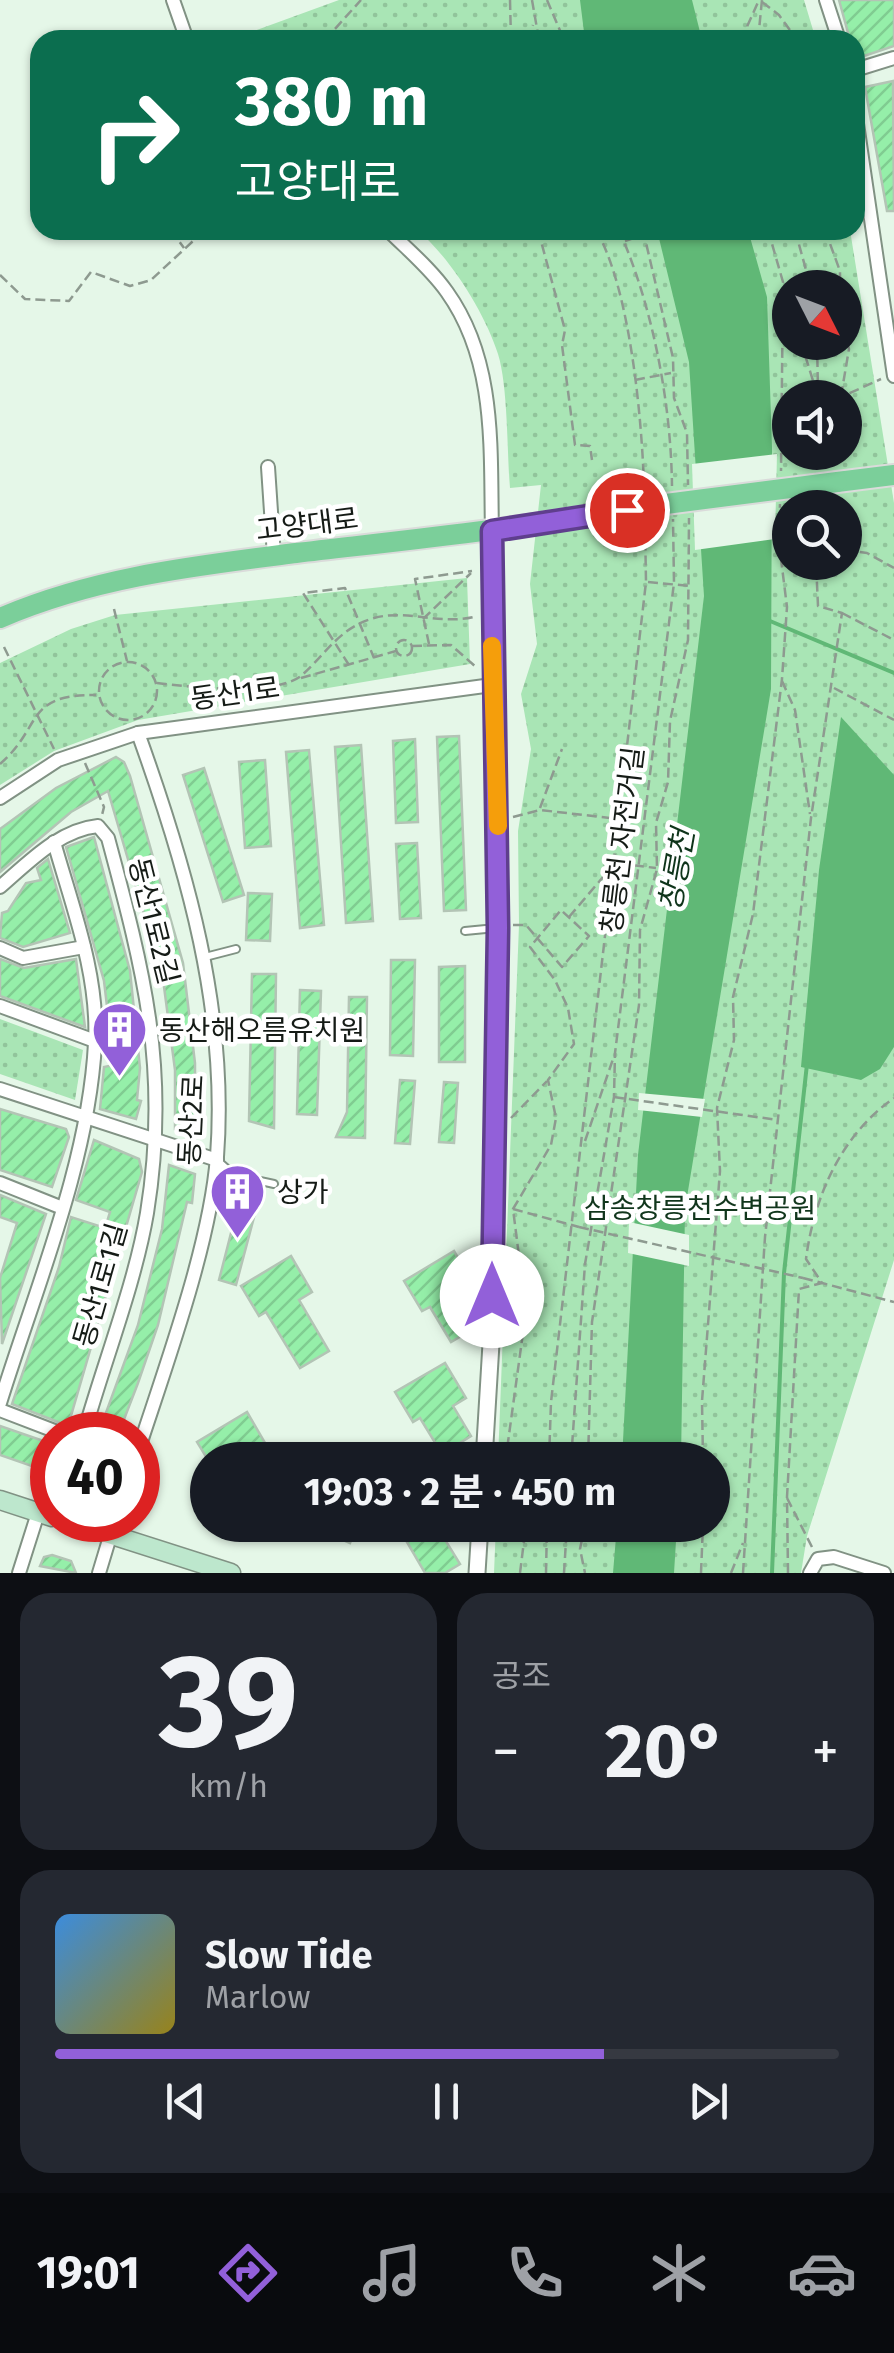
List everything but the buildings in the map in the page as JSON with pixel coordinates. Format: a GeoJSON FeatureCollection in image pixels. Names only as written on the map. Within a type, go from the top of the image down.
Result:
{"type":"FeatureCollection","features":[{"type":"Feature","properties":{"kind":"main road","name":"고양대로"},"geometry":{"type":"LineString","coordinates":[[0,618],[52,596],[107,582],[274,556],[492,531],[894,475]]}},
{"type":"Feature","properties":{"kind":"main road"},"geometry":{"type":"LineString","coordinates":[[0,1500],[30,1509]]}},
{"type":"Feature","properties":{"kind":"main road"},"geometry":{"type":"LineString","coordinates":[[148,1542],[209,1570],[231,1573]]}},
{"type":"Feature","properties":{"kind":"street"},"geometry":{"type":"LineString","coordinates":[[173,0],[184,30]]}},
{"type":"Feature","properties":{"kind":"street"},"geometry":{"type":"LineString","coordinates":[[826,0],[836,30]]}},
{"type":"Feature","properties":{"kind":"street"},"geometry":{"type":"LineString","coordinates":[[865,67],[894,58]]}},
{"type":"Feature","properties":{"kind":"street"},"geometry":{"type":"LineString","coordinates":[[865,189],[889,377]]}},
{"type":"Feature","properties":{"kind":"street"},"geometry":{"type":"LineString","coordinates":[[398,240],[447,292],[470,334],[488,401],[492,685],[505,927],[485,1442]]}},
{"type":"Feature","properties":{"kind":"street"},"geometry":{"type":"LineString","coordinates":[[268,468],[274,556]]}},
{"type":"Feature","properties":{"kind":"street","name":"동산1로"},"geometry":{"type":"LineString","coordinates":[[0,798],[58,760],[138,733],[492,685]]}},
{"type":"Feature","properties":{"kind":"street","name":"동산2로"},"geometry":{"type":"LineString","coordinates":[[138,733],[204,958],[219,1045],[217,1160],[200,1242],[150,1412]]}},
{"type":"Feature","properties":{"kind":"street"},"geometry":{"type":"LineString","coordinates":[[0,886],[54,842],[81,828],[98,826]]}},
{"type":"Feature","properties":{"kind":"street","name":"동산1로2길"},"geometry":{"type":"LineString","coordinates":[[98,826],[108,838],[146,980],[157,1079],[154,1140]]}},
{"type":"Feature","properties":{"kind":"street"},"geometry":{"type":"LineString","coordinates":[[30,1420],[0,1407],[86,1119],[95,1041],[84,947],[54,842]]}},
{"type":"Feature","properties":{"kind":"street"},"geometry":{"type":"LineString","coordinates":[[0,948],[23,958],[84,947]]}},
{"type":"Feature","properties":{"kind":"street"},"geometry":{"type":"LineString","coordinates":[[0,1006],[95,1041]]}},
{"type":"Feature","properties":{"kind":"street"},"geometry":{"type":"LineString","coordinates":[[0,1090],[217,1160]]}},
{"type":"Feature","properties":{"kind":"street","name":"동산1로1길"},"geometry":{"type":"LineString","coordinates":[[90,1412],[146,1215],[154,1140]]}},
{"type":"Feature","properties":{"kind":"street"},"geometry":{"type":"LineString","coordinates":[[0,1183],[60,1207]]}},
{"type":"Feature","properties":{"kind":"street"},"geometry":{"type":"LineString","coordinates":[[19,1573],[33,1542]]}},
{"type":"Feature","properties":{"kind":"street"},"geometry":{"type":"LineString","coordinates":[[99,1573],[108,1542]]}},
{"type":"Feature","properties":{"kind":"street"},"geometry":{"type":"LineString","coordinates":[[477,1573],[479,1542]]}},
{"type":"Feature","properties":{"kind":"street"},"geometry":{"type":"LineString","coordinates":[[810,1573],[818,1559],[834,1558],[884,1573]]}},
{"type":"Feature","properties":{"kind":"lane"},"geometry":{"type":"LineString","coordinates":[[465,932],[505,927]]}},
{"type":"Feature","properties":{"kind":"lane"},"geometry":{"type":"LineString","coordinates":[[204,958],[236,950]]}},
{"type":"Feature","properties":{"kind":"lane"},"geometry":{"type":"LineString","coordinates":[[217,1160],[234,1175],[274,1184]]}},
{"type":"Feature","properties":{"kind":"path"},"geometry":{"type":"LineString","coordinates":[[334,30],[361,0]]}},
{"type":"Feature","properties":{"kind":"path"},"geometry":{"type":"LineString","coordinates":[[510,0],[511,30]]}},
{"type":"Feature","properties":{"kind":"path"},"geometry":{"type":"LineString","coordinates":[[532,0],[535,30]]}},
{"type":"Feature","properties":{"kind":"path"},"geometry":{"type":"LineString","coordinates":[[547,0],[560,30]]}},
{"type":"Feature","properties":{"kind":"path"},"geometry":{"type":"LineString","coordinates":[[747,30],[761,1]]}},
{"type":"Feature","properties":{"kind":"path"},"geometry":{"type":"LineString","coordinates":[[759,30],[761,1]]}},
{"type":"Feature","properties":{"kind":"path"},"geometry":{"type":"LineString","coordinates":[[761,1],[790,30]]}},
{"type":"Feature","properties":{"kind":"path"},"geometry":{"type":"LineString","coordinates":[[531,30],[533,23]]}},
{"type":"Feature","properties":{"kind":"path"},"geometry":{"type":"LineString","coordinates":[[179,240],[185,248]]}},
{"type":"Feature","properties":{"kind":"path"},"geometry":{"type":"LineString","coordinates":[[0,275],[25,299],[70,301],[91,272],[130,286],[151,280],[194,240]]}},
{"type":"Feature","properties":{"kind":"path"},"geometry":{"type":"LineString","coordinates":[[541,240],[566,330],[562,345],[575,445],[590,446],[592,460]]}},
{"type":"Feature","properties":{"kind":"path"},"geometry":{"type":"LineString","coordinates":[[600,240],[618,286],[634,381],[644,488]]}},
{"type":"Feature","properties":{"kind":"path"},"geometry":{"type":"LineString","coordinates":[[628,240],[624,242],[660,375],[672,446],[672,485]]}},
{"type":"Feature","properties":{"kind":"path"},"geometry":{"type":"LineString","coordinates":[[647,240],[674,398],[687,433],[688,490]]}},
{"type":"Feature","properties":{"kind":"path"},"geometry":{"type":"LineString","coordinates":[[771,240],[780,270]]}},
{"type":"Feature","properties":{"kind":"path"},"geometry":{"type":"LineString","coordinates":[[798,240],[805,270]]}},
{"type":"Feature","properties":{"kind":"path"},"geometry":{"type":"LineString","coordinates":[[828,240],[835,270]]}},
{"type":"Feature","properties":{"kind":"path"},"geometry":{"type":"LineString","coordinates":[[781,483],[782,360]]}},
{"type":"Feature","properties":{"kind":"path"},"geometry":{"type":"LineString","coordinates":[[634,381],[672,373]]}},
{"type":"Feature","properties":{"kind":"path"},"geometry":{"type":"LineString","coordinates":[[862,389],[889,377]]}},
{"type":"Feature","properties":{"kind":"path","name":"창릉천 자전거길"},"geometry":{"type":"LineString","coordinates":[[571,1442],[585,1264],[614,1096],[615,1053],[674,583],[673,504]]}},
{"type":"Feature","properties":{"kind":"path"},"geometry":{"type":"LineString","coordinates":[[589,1442],[592,1322],[639,1005],[640,930],[657,868],[656,823],[668,782],[670,721],[688,640],[688,510]]}},
{"type":"Feature","properties":{"kind":"path"},"geometry":{"type":"LineString","coordinates":[[550,1442],[551,1402],[622,819],[646,582],[645,526]]}},
{"type":"Feature","properties":{"kind":"path"},"geometry":{"type":"LineString","coordinates":[[862,554],[894,568]]}},
{"type":"Feature","properties":{"kind":"path"},"geometry":{"type":"LineString","coordinates":[[422,620],[472,572],[415,579],[422,620],[429,644]]}},
{"type":"Feature","properties":{"kind":"path"},"geometry":{"type":"LineString","coordinates":[[703,1442],[702,1401],[720,1171],[717,1108],[734,1040],[733,998],[753,914],[782,679],[786,607],[783,580]]}},
{"type":"Feature","properties":{"kind":"path"},"geometry":{"type":"LineString","coordinates":[[817,580],[818,606],[842,613],[894,640]]}},
{"type":"Feature","properties":{"kind":"path"},"geometry":{"type":"LineString","coordinates":[[646,582],[690,586]]}},
{"type":"Feature","properties":{"kind":"path"},"geometry":{"type":"LineString","coordinates":[[349,665],[302,593],[345,588],[374,658]]}},
{"type":"Feature","properties":{"kind":"path"},"geometry":{"type":"LineString","coordinates":[[114,609],[127,662]]}},
{"type":"Feature","properties":{"kind":"path"},"geometry":{"type":"LineString","coordinates":[[744,1573],[760,1292],[811,818],[842,613]]}},
{"type":"Feature","properties":{"kind":"path"},"geometry":{"type":"LineString","coordinates":[[300,678],[333,640],[360,623],[397,614],[452,622],[474,617]]}},
{"type":"Feature","properties":{"kind":"path"},"geometry":{"type":"LineString","coordinates":[[396,651],[401,640],[412,646],[450,646],[476,667]]}},
{"type":"Feature","properties":{"kind":"path"},"geometry":{"type":"LineString","coordinates":[[157,683],[220,691],[300,678],[396,651],[408,656],[412,646]]}},
{"type":"Feature","properties":{"kind":"path"},"geometry":{"type":"LineString","coordinates":[[4,647],[56,754]]}},
{"type":"Feature","properties":{"kind":"path"},"geometry":{"type":"LineString","coordinates":[[127,662],[146,668],[157,683],[156,702],[150,710],[134,717],[116,717],[108,712],[100,694],[104,676],[127,662]]}},
{"type":"Feature","properties":{"kind":"path"},"geometry":{"type":"LineString","coordinates":[[782,679],[794,710],[811,818]]}},
{"type":"Feature","properties":{"kind":"path"},"geometry":{"type":"LineString","coordinates":[[833,688],[894,720]]}},
{"type":"Feature","properties":{"kind":"path"},"geometry":{"type":"LineString","coordinates":[[0,764],[37,714],[62,694],[100,694]]}},
{"type":"Feature","properties":{"kind":"path"},"geometry":{"type":"LineString","coordinates":[[150,710],[154,716]]}},
{"type":"Feature","properties":{"kind":"path"},"geometry":{"type":"LineString","coordinates":[[116,717],[116,728]]}},
{"type":"Feature","properties":{"kind":"path"},"geometry":{"type":"LineString","coordinates":[[540,810],[562,749]]}},
{"type":"Feature","properties":{"kind":"path"},"geometry":{"type":"LineString","coordinates":[[84,761],[104,807],[98,826]]}},
{"type":"Feature","properties":{"kind":"path"},"geometry":{"type":"LineString","coordinates":[[512,817],[540,810],[622,819]]}},
{"type":"Feature","properties":{"kind":"path"},"geometry":{"type":"LineString","coordinates":[[615,863],[657,868]]}},
{"type":"Feature","properties":{"kind":"path"},"geometry":{"type":"LineString","coordinates":[[569,918],[615,863]]}},
{"type":"Feature","properties":{"kind":"path"},"geometry":{"type":"LineString","coordinates":[[504,1124],[548,1080],[574,1044],[568,1008],[555,980],[530,947],[537,937],[561,910],[589,936],[562,967],[537,937],[526,924],[505,927]]}},
{"type":"Feature","properties":{"kind":"path"},"geometry":{"type":"LineString","coordinates":[[582,1149],[615,1053]]}},
{"type":"Feature","properties":{"kind":"path"},"geometry":{"type":"LineString","coordinates":[[508,1442],[526,1311],[513,1209],[551,1144],[556,1118],[548,1080]]}},
{"type":"Feature","properties":{"kind":"path"},"geometry":{"type":"LineString","coordinates":[[614,1096],[779,1120]]}},
{"type":"Feature","properties":{"kind":"path"},"geometry":{"type":"LineString","coordinates":[[822,1283],[806,1259],[810,1223],[834,1164],[874,1112],[894,1098]]}},
{"type":"Feature","properties":{"kind":"path"},"geometry":{"type":"LineString","coordinates":[[506,1207],[894,1302]]}},
{"type":"Feature","properties":{"kind":"path"},"geometry":{"type":"LineString","coordinates":[[788,1573],[787,1498],[799,1289],[822,1283]]}},
{"type":"Feature","properties":{"kind":"path"},"geometry":{"type":"LineString","coordinates":[[787,1498],[814,1550]]}},
{"type":"Feature","properties":{"kind":"path"},"geometry":{"type":"LineString","coordinates":[[730,1573],[734,1556],[744,1541]]}},
{"type":"Feature","properties":{"kind":"path"},"geometry":{"type":"LineString","coordinates":[[520,1573],[524,1542]]}},
{"type":"Feature","properties":{"kind":"path"},"geometry":{"type":"LineString","coordinates":[[546,1573],[547,1542]]}},
{"type":"Feature","properties":{"kind":"path"},"geometry":{"type":"LineString","coordinates":[[564,1573],[566,1542]]}},
{"type":"Feature","properties":{"kind":"path"},"geometry":{"type":"LineString","coordinates":[[581,1542],[586,1573]]}},
{"type":"Feature","properties":{"kind":"path"},"geometry":{"type":"LineString","coordinates":[[702,1573],[703,1542]]}},
{"type":"Feature","properties":{"kind":"green space"},"geometry":{"type":"Polygon","coordinates":[[[339,0],[804,0],[813,30],[256,30],[339,0]]]}},
{"type":"Feature","properties":{"kind":"green space","name":"삼송창릉천수변공원"},"geometry":{"type":"Polygon","coordinates":[[[428,240],[852,240],[856,270],[772,270],[772,360],[862,360],[862,304],[894,503],[894,1260],[807,1536],[801,1573],[494,1573],[495,1542],[730,1542],[730,1442],[499,1442],[519,925],[518,831],[531,749],[521,694],[537,644],[530,584],[541,485],[510,488],[501,367],[484,321],[465,287],[428,240]]]}},
{"type":"Feature","properties":{"kind":"green space"},"geometry":{"type":"Polygon","coordinates":[[[467,578],[470,664],[138,720],[54,751],[0,785],[0,663],[71,629],[115,615],[467,578]]]}},
{"type":"Feature","properties":{"kind":"green space"},"geometry":{"type":"Polygon","coordinates":[[[0,1019],[83,1050],[75,1100],[0,1074],[0,1019]]]}},
{"type":"Feature","properties":{"kind":"water"},"geometry":{"type":"Polygon","coordinates":[[[580,0],[692,0],[700,30],[584,30],[580,0]]]}},
{"type":"Feature","properties":{"kind":"water","name":"창릉천"},"geometry":{"type":"Polygon","coordinates":[[[659,240],[751,240],[767,297],[772,448],[771,689],[685,1209],[681,1442],[623,1442],[638,1155],[704,596],[689,362],[659,240]]]}},
{"type":"Feature","properties":{"kind":"water"},"geometry":{"type":"Polygon","coordinates":[[[841,717],[894,775],[894,1047],[880,1069],[861,1080],[801,1067],[819,870],[841,717]]]}},
{"type":"Feature","properties":{"kind":"water"},"geometry":{"type":"Polygon","coordinates":[[[616,1542],[676,1542],[674,1573],[613,1573],[616,1542]]]}},
{"type":"Feature","properties":{"kind":"pier"},"geometry":{"type":"Polygon","coordinates":[[[772,455],[772,470],[777,470],[776,490],[772,490],[772,539],[695,550],[692,464],[772,455]]]}},
{"type":"Feature","properties":{"kind":"pier"},"geometry":{"type":"Polygon","coordinates":[[[639,1093],[705,1099],[702,1117],[638,1110],[639,1093]]]}},
{"type":"Feature","properties":{"kind":"pier"},"geometry":{"type":"Polygon","coordinates":[[[629,1222],[689,1235],[689,1266],[628,1253],[629,1222]]]}},
{"type":"Feature","properties":{"kind":"waterway"},"geometry":{"type":"LineString","coordinates":[[770,621],[894,673]]}},
{"type":"Feature","properties":{"kind":"waterway"},"geometry":{"type":"LineString","coordinates":[[772,1573],[784,1273],[807,1064]]}},
{"type":"Feature","properties":{"kind":"slow traffic"},"geometry":{"type":"LineString","coordinates":[[492,646],[498,826]]}},
{"type":"Feature","properties":{"kind":"place","name":"동산해오름유치원"},"geometry":{"type":"Point","coordinates":[120,1079]}},
{"type":"Feature","properties":{"kind":"place","name":"상가"},"geometry":{"type":"Point","coordinates":[238,1241]}},
{"type":"Feature","properties":{"kind":"route"},"geometry":{"type":"LineString","coordinates":[[492,1296],[498,928],[492,531],[627,510]]}}]}
